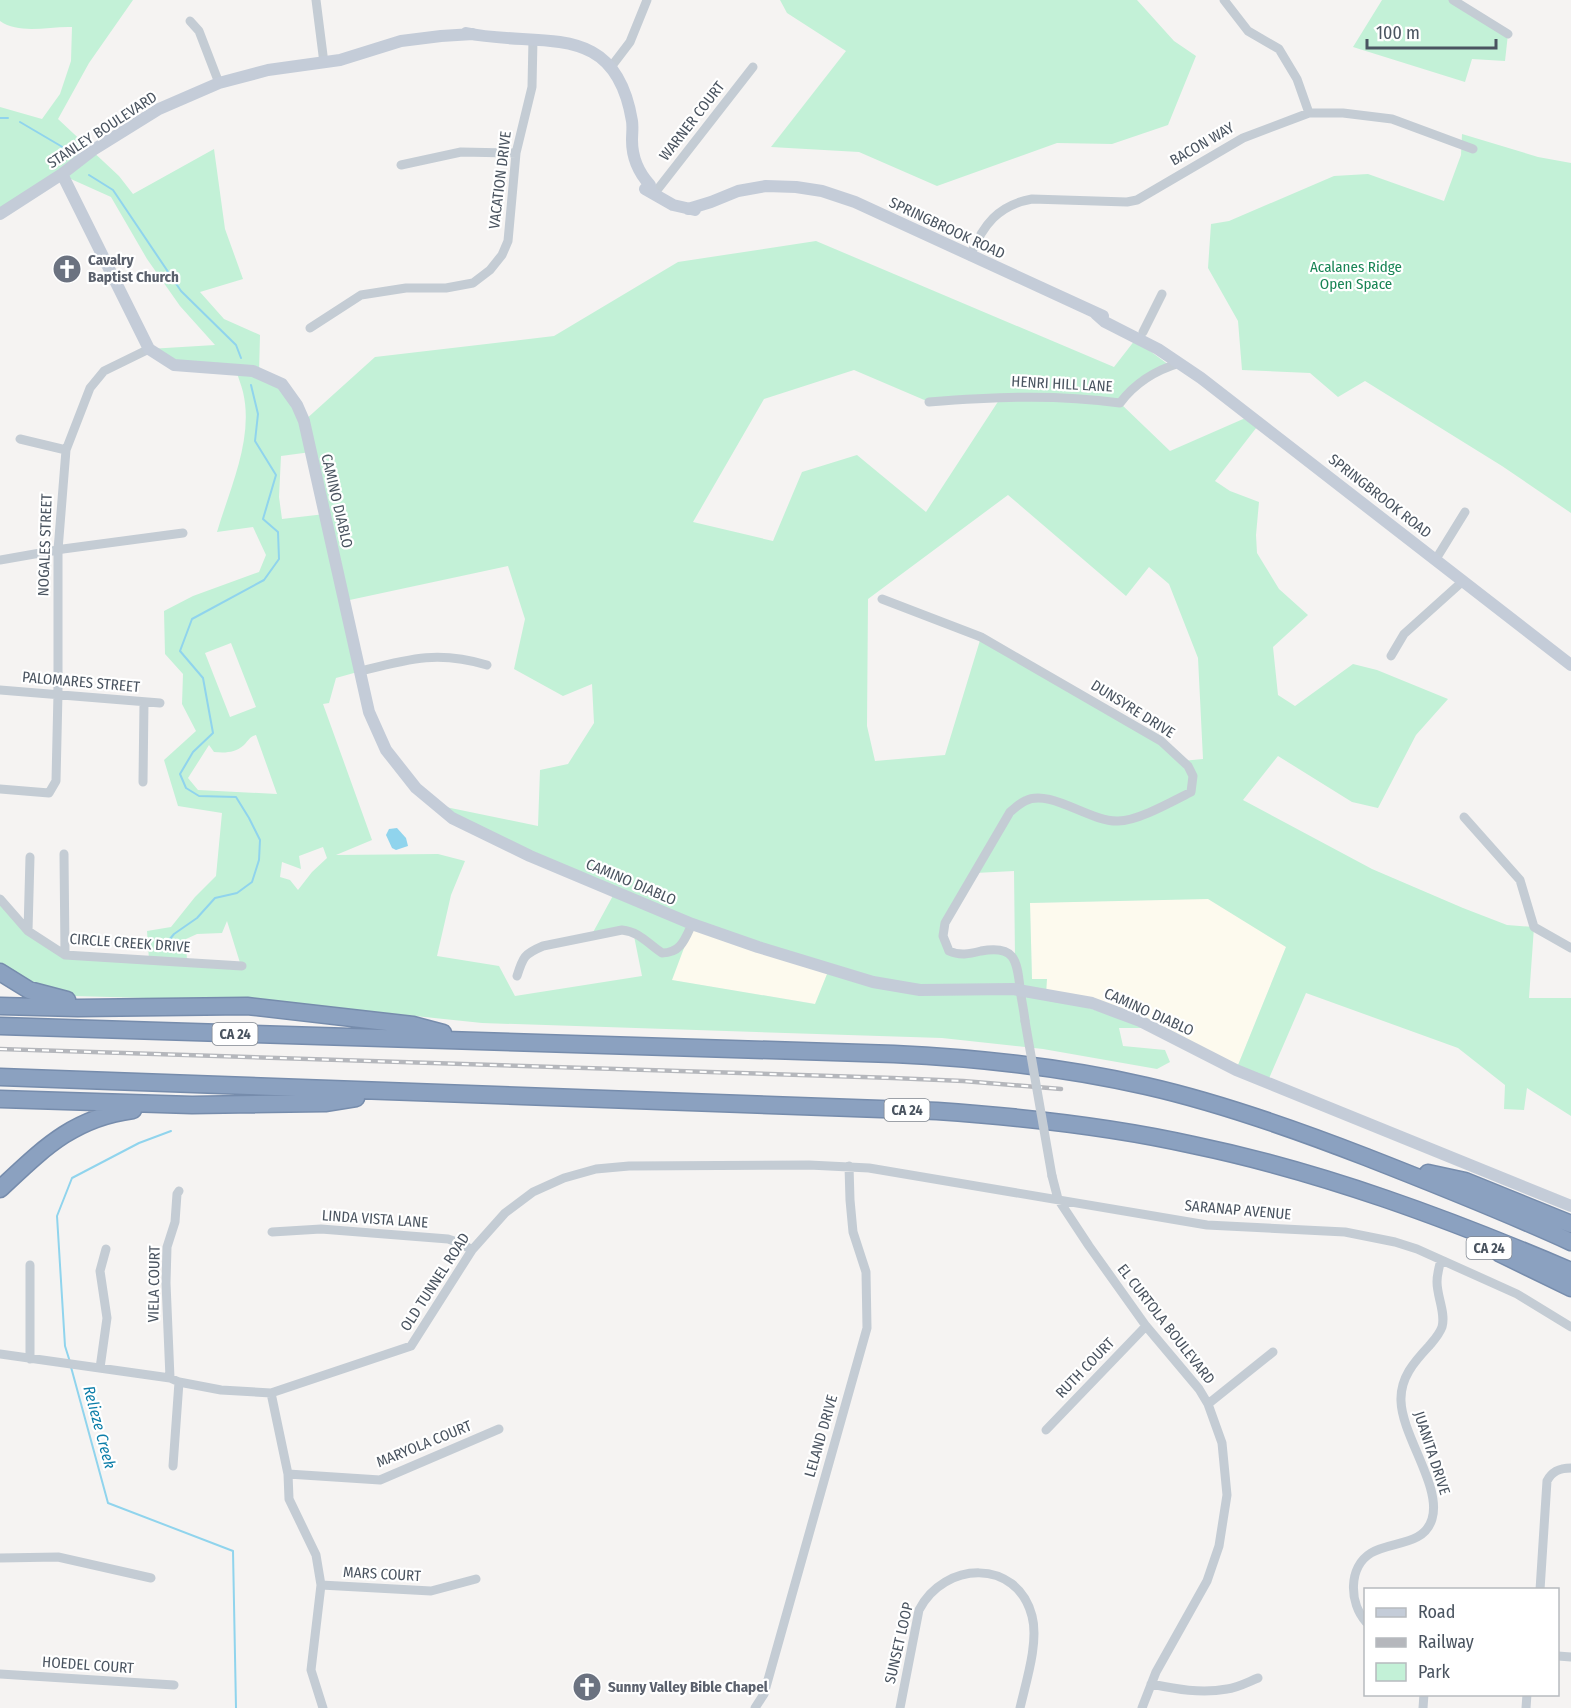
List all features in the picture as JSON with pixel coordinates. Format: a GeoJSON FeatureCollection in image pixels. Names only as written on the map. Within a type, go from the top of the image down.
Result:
{"type":"FeatureCollection","features":[{"type":"Feature","properties":{"kind":"highway"},"geometry":{"type":"LineString","coordinates":[[0,972],[14,982],[45,996],[61,1000],[121,1006]]}},
{"type":"Feature","properties":{"kind":"highway"},"geometry":{"type":"LineString","coordinates":[[0,1006],[78,1008],[219,1005],[266,1008],[413,1025],[470,1041]]}},
{"type":"Feature","properties":{"kind":"highway","name":"CA 24"},"geometry":{"type":"LineString","coordinates":[[0,1026],[903,1055],[978,1059],[1054,1068],[1136,1083],[1270,1121],[1501,1210],[1571,1242]]}},
{"type":"Feature","properties":{"kind":"highway","name":"CA 24"},"geometry":{"type":"LineString","coordinates":[[0,1077],[928,1111],[1048,1121],[1121,1131],[1230,1153],[1337,1182],[1407,1207],[1571,1288]]}},
{"type":"Feature","properties":{"kind":"highway"},"geometry":{"type":"LineString","coordinates":[[0,1099],[192,1105],[325,1103],[394,1092]]}},
{"type":"Feature","properties":{"kind":"highway"},"geometry":{"type":"LineString","coordinates":[[0,1189],[46,1146],[82,1124],[120,1112],[192,1105]]}},
{"type":"Feature","properties":{"kind":"highway"},"geometry":{"type":"LineString","coordinates":[[1392,1167],[1465,1181],[1571,1224]]}},
{"type":"Feature","properties":{"kind":"highway"},"geometry":{"type":"LineString","coordinates":[[1407,1207],[1571,1271]]}},
{"type":"Feature","properties":{"kind":"highway"},"geometry":{"type":"LineString","coordinates":[[1501,1210],[1536,1218],[1571,1232]]}},
{"type":"Feature","properties":{"kind":"street"},"geometry":{"type":"LineString","coordinates":[[316,0],[324,63]]}},
{"type":"Feature","properties":{"kind":"street"},"geometry":{"type":"LineString","coordinates":[[611,67],[630,42],[647,0]]}},
{"type":"Feature","properties":{"kind":"street"},"geometry":{"type":"LineString","coordinates":[[1224,0],[1248,32],[1279,49],[1297,79],[1309,113]]}},
{"type":"Feature","properties":{"kind":"street"},"geometry":{"type":"LineString","coordinates":[[1453,0],[1508,34]]}},
{"type":"Feature","properties":{"kind":"street"},"geometry":{"type":"LineString","coordinates":[[190,21],[199,31],[219,83]]}},
{"type":"Feature","properties":{"kind":"street","name":"STANLEY BOULEVARD"},"geometry":{"type":"LineString","coordinates":[[0,214],[62,174],[93,150],[159,109],[219,83],[268,70],[324,63],[408,37],[440,31],[563,41],[581,45],[611,67],[625,92],[629,111],[626,140],[630,167],[637,179],[652,193]]}},
{"type":"Feature","properties":{"kind":"street","name":"VACATION DRIVE"},"geometry":{"type":"LineString","coordinates":[[310,328],[361,295],[406,288],[446,288],[473,283],[490,270],[502,255],[508,241],[516,153],[532,87],[533,39]]}},
{"type":"Feature","properties":{"kind":"street","name":"WARNER COURT"},"geometry":{"type":"LineString","coordinates":[[652,193],[753,67]]}},
{"type":"Feature","properties":{"kind":"street","name":"BACON WAY"},"geometry":{"type":"LineString","coordinates":[[970,256],[979,234],[994,217],[1020,201],[1032,198],[1127,202],[1137,200],[1243,138],[1309,113],[1343,112],[1392,119],[1473,149]]}},
{"type":"Feature","properties":{"kind":"street"},"geometry":{"type":"LineString","coordinates":[[401,165],[461,152],[516,153]]}},
{"type":"Feature","properties":{"kind":"street"},"geometry":{"type":"LineString","coordinates":[[62,174],[149,349]]}},
{"type":"Feature","properties":{"kind":"street","name":"SPRINGBROOK ROAD"},"geometry":{"type":"LineString","coordinates":[[652,193],[673,205],[688,208],[738,191],[766,186],[822,191],[855,202],[1096,314],[1143,332],[1168,354],[1571,664]]}},
{"type":"Feature","properties":{"kind":"street"},"geometry":{"type":"LineString","coordinates":[[1143,332],[1162,294]]}},
{"type":"Feature","properties":{"kind":"street","name":"SPRINGBROOK ROAD"},"geometry":{"type":"LineString","coordinates":[[1096,314],[1105,322],[1168,354]]}},
{"type":"Feature","properties":{"kind":"street","name":"NOGALES STREET"},"geometry":{"type":"LineString","coordinates":[[0,789],[49,793],[56,781],[58,550],[66,450],[90,388],[104,372],[149,349]]}},
{"type":"Feature","properties":{"kind":"street","name":"CAMINO DIABLO"},"geometry":{"type":"LineString","coordinates":[[149,349],[174,365],[253,371],[282,384],[297,405],[304,421],[369,712],[386,750],[416,788],[452,818],[530,856],[692,924],[873,982],[928,990],[1005,988],[1092,1003],[1126,1015],[1236,1070],[1571,1206]]}},
{"type":"Feature","properties":{"kind":"street","name":"HENRI HILL LANE"},"geometry":{"type":"LineString","coordinates":[[929,402],[1001,396],[1044,396],[1120,403],[1129,391],[1144,380],[1163,368],[1180,363]]}},
{"type":"Feature","properties":{"kind":"street"},"geometry":{"type":"LineString","coordinates":[[20,439],[66,450]]}},
{"type":"Feature","properties":{"kind":"street"},"geometry":{"type":"LineString","coordinates":[[1436,559],[1465,512]]}},
{"type":"Feature","properties":{"kind":"street"},"geometry":{"type":"LineString","coordinates":[[0,560],[183,533]]}},
{"type":"Feature","properties":{"kind":"street"},"geometry":{"type":"LineString","coordinates":[[1391,656],[1404,634],[1463,581]]}},
{"type":"Feature","properties":{"kind":"street","name":"DUNSYRE DRIVE"},"geometry":{"type":"LineString","coordinates":[[882,599],[981,637],[1161,741],[1188,766],[1193,776],[1191,792],[1159,808],[1121,822],[1102,821],[1042,796],[1026,800],[1011,812],[945,924],[943,936],[949,951],[958,955],[997,948],[1010,952],[1019,972],[1020,990]]}},
{"type":"Feature","properties":{"kind":"street"},"geometry":{"type":"LineString","coordinates":[[361,670],[429,656],[458,658],[487,665]]}},
{"type":"Feature","properties":{"kind":"street","name":"PALOMARES STREET"},"geometry":{"type":"LineString","coordinates":[[0,690],[160,703]]}},
{"type":"Feature","properties":{"kind":"street"},"geometry":{"type":"LineString","coordinates":[[142,782],[144,702]]}},
{"type":"Feature","properties":{"kind":"street"},"geometry":{"type":"LineString","coordinates":[[1464,817],[1520,880],[1534,927],[1571,948]]}},
{"type":"Feature","properties":{"kind":"street"},"geometry":{"type":"LineString","coordinates":[[64,855],[65,955]]}},
{"type":"Feature","properties":{"kind":"street"},"geometry":{"type":"LineString","coordinates":[[28,931],[30,857]]}},
{"type":"Feature","properties":{"kind":"street","name":"CIRCLE CREEK DRIVE"},"geometry":{"type":"LineString","coordinates":[[0,899],[28,931],[65,955],[242,966]]}},
{"type":"Feature","properties":{"kind":"street"},"geometry":{"type":"LineString","coordinates":[[516,976],[523,956],[533,950],[622,930],[642,936],[662,953],[671,953],[680,948],[692,924]]}},
{"type":"Feature","properties":{"kind":"street","name":"EL CURTOLA BOULEVARD"},"geometry":{"type":"LineString","coordinates":[[1020,990],[1058,1199],[1146,1326],[1199,1389],[1208,1404],[1222,1443],[1227,1496],[1221,1536],[1207,1581],[1151,1684],[1142,1708]]}},
{"type":"Feature","properties":{"kind":"street","name":"OLD TUNNEL ROAD"},"geometry":{"type":"LineString","coordinates":[[0,1354],[175,1380],[221,1390],[271,1393],[411,1346],[472,1250],[493,1225],[534,1192],[564,1178],[596,1169],[640,1166],[849,1166]]}},
{"type":"Feature","properties":{"kind":"street","name":"SARANAP AVENUE"},"geometry":{"type":"LineString","coordinates":[[849,1166],[895,1171],[1206,1225],[1345,1232],[1395,1242],[1517,1294],[1571,1327]]}},
{"type":"Feature","properties":{"kind":"street","name":"LELAND DRIVE"},"geometry":{"type":"LineString","coordinates":[[755,1708],[764,1694],[867,1328],[866,1272],[853,1232],[849,1166]]}},
{"type":"Feature","properties":{"kind":"street","name":"VIELA COURT"},"geometry":{"type":"LineString","coordinates":[[172,1466],[175,1380],[166,1283],[167,1247],[175,1222],[179,1191]]}},
{"type":"Feature","properties":{"kind":"street","name":"LINDA VISTA LANE"},"geometry":{"type":"LineString","coordinates":[[272,1233],[321,1229],[448,1239],[472,1250]]}},
{"type":"Feature","properties":{"kind":"street"},"geometry":{"type":"LineString","coordinates":[[100,1368],[107,1318],[100,1271],[106,1249]]}},
{"type":"Feature","properties":{"kind":"street","name":"JUANITA DRIVE"},"geometry":{"type":"LineString","coordinates":[[1364,1621],[1355,1601],[1353,1588],[1355,1576],[1362,1562],[1371,1553],[1418,1537],[1430,1526],[1434,1513],[1433,1496],[1403,1414],[1401,1394],[1412,1364],[1442,1328],[1437,1281],[1441,1260]]}},
{"type":"Feature","properties":{"kind":"street"},"geometry":{"type":"LineString","coordinates":[[30,1264],[30,1359]]}},
{"type":"Feature","properties":{"kind":"street","name":"RUTH COURT"},"geometry":{"type":"LineString","coordinates":[[1046,1430],[1146,1326]]}},
{"type":"Feature","properties":{"kind":"street"},"geometry":{"type":"LineString","coordinates":[[1208,1404],[1273,1352]]}},
{"type":"Feature","properties":{"kind":"street"},"geometry":{"type":"LineString","coordinates":[[271,1393],[288,1474],[289,1500],[316,1555],[321,1585],[312,1670],[323,1708]]}},
{"type":"Feature","properties":{"kind":"street","name":"MARYOLA COURT"},"geometry":{"type":"LineString","coordinates":[[288,1474],[380,1480],[499,1429]]}},
{"type":"Feature","properties":{"kind":"street"},"geometry":{"type":"LineString","coordinates":[[1540,1588],[1547,1481],[1553,1472],[1571,1468]]}},
{"type":"Feature","properties":{"kind":"street"},"geometry":{"type":"LineString","coordinates":[[0,1558],[58,1557],[151,1578]]}},
{"type":"Feature","properties":{"kind":"street","name":"SUNSET LOOP"},"geometry":{"type":"LineString","coordinates":[[900,1708],[919,1610],[925,1599],[948,1579],[963,1574],[982,1574],[996,1575],[1007,1581],[1028,1605],[1033,1618],[1032,1650],[1020,1708]]}},
{"type":"Feature","properties":{"kind":"street","name":"MARS COURT"},"geometry":{"type":"LineString","coordinates":[[321,1585],[431,1592],[476,1579]]}},
{"type":"Feature","properties":{"kind":"street","name":"HOEDEL COURT"},"geometry":{"type":"LineString","coordinates":[[0,1674],[174,1685]]}},
{"type":"Feature","properties":{"kind":"street"},"geometry":{"type":"LineString","coordinates":[[1151,1684],[1179,1690],[1206,1692],[1228,1689],[1258,1678]]}},
{"type":"Feature","properties":{"kind":"shaded area"},"geometry":{"type":"Polygon","coordinates":[[[1208,898],[1286,947],[1236,1070],[1140,1021],[1046,995],[1032,979],[1030,903],[1208,898]]]}},
{"type":"Feature","properties":{"kind":"shaded area"},"geometry":{"type":"Polygon","coordinates":[[[692,924],[829,969],[816,1004],[671,980],[692,924]]]}},
{"type":"Feature","properties":{"kind":"green space"},"geometry":{"type":"Polygon","coordinates":[[[0,0],[133,0],[89,63],[58,119],[119,176],[133,194],[214,149],[225,229],[243,279],[200,292],[224,319],[260,335],[259,373],[282,384],[304,421],[375,357],[554,336],[678,262],[816,241],[1114,367],[1135,340],[1169,365],[1120,403],[1170,451],[1250,416],[1260,423],[1215,481],[1230,491],[1259,502],[1257,553],[1279,589],[1308,615],[1273,647],[1278,695],[1295,706],[1353,664],[1377,670],[1448,699],[1416,735],[1378,808],[1352,802],[1278,756],[1243,800],[1372,869],[1507,925],[1534,927],[1529,998],[1571,998],[1571,1116],[1527,1088],[1524,1110],[1504,1109],[1505,1085],[1458,1048],[1306,993],[1267,1083],[1236,1070],[1286,947],[1208,899],[1030,903],[1032,979],[1047,979],[1046,995],[1154,1028],[1119,1028],[1123,1046],[1165,1050],[1170,1062],[1157,1069],[1043,1049],[942,1038],[482,1023],[243,998],[74,996],[44,990],[0,965],[0,899],[28,931],[65,955],[149,960],[147,931],[171,927],[195,897],[216,876],[222,813],[178,806],[164,760],[196,731],[182,704],[183,674],[165,654],[164,611],[193,596],[259,572],[266,555],[253,527],[217,532],[243,445],[246,409],[236,370],[174,365],[149,349],[215,345],[180,306],[147,259],[111,197],[62,175],[0,214],[0,107],[42,119],[60,94],[71,61],[72,27],[26,29],[0,21],[0,0]],[[854,370],[764,399],[693,522],[773,541],[802,472],[857,455],[926,512],[1001,397],[929,402],[854,370]],[[311,452],[281,456],[279,497],[282,519],[325,514],[311,452]],[[1008,495],[868,599],[867,726],[875,761],[945,755],[981,637],[1161,741],[1182,761],[1203,759],[1198,658],[1169,584],[1149,567],[1126,596],[1008,495]],[[508,566],[345,601],[361,671],[336,678],[329,703],[323,704],[372,840],[336,855],[438,854],[465,861],[451,895],[437,956],[499,966],[515,996],[642,976],[634,936],[622,930],[591,936],[615,892],[436,805],[538,826],[540,770],[568,764],[594,723],[592,684],[563,696],[514,669],[525,619],[508,566]],[[231,643],[205,653],[230,717],[256,707],[231,643]],[[256,735],[241,748],[230,752],[214,752],[209,745],[188,778],[198,790],[277,794],[256,735]],[[323,847],[299,856],[301,869],[282,862],[280,877],[290,880],[298,890],[327,858],[323,847]],[[1014,871],[975,873],[945,924],[949,951],[1010,953],[1015,958],[1014,871]],[[227,921],[222,933],[197,934],[186,939],[187,962],[241,966],[227,921]],[[693,924],[672,980],[815,1004],[829,969],[693,924]]]}},
{"type":"Feature","properties":{"kind":"green space"},"geometry":{"type":"Polygon","coordinates":[[[780,0],[1137,0],[1174,41],[1196,56],[1168,125],[1112,144],[1057,143],[937,186],[859,152],[771,147],[846,51],[787,13],[780,0]]]}},
{"type":"Feature","properties":{"kind":"green space"},"geometry":{"type":"Polygon","coordinates":[[[1382,0],[1453,0],[1508,34],[1505,61],[1472,59],[1465,82],[1353,47],[1382,0]]]}},
{"type":"Feature","properties":{"kind":"green space","name":"Acalanes Ridge Open Space"},"geometry":{"type":"Polygon","coordinates":[[[1462,134],[1538,157],[1571,163],[1571,513],[1502,466],[1365,381],[1338,397],[1310,373],[1242,370],[1238,321],[1208,268],[1211,224],[1229,221],[1334,176],[1368,174],[1444,201],[1461,155],[1462,134]]]}},
{"type":"Feature","properties":{"kind":"water"},"geometry":{"type":"Polygon","coordinates":[[[397,828],[406,838],[408,846],[396,850],[392,848],[386,835],[389,829],[397,828]]]}},
{"type":"Feature","properties":{"kind":"waterway"},"geometry":{"type":"LineString","coordinates":[[0,118],[8,118]]}},
{"type":"Feature","properties":{"kind":"waterway"},"geometry":{"type":"LineString","coordinates":[[20,122],[71,152]]}},
{"type":"Feature","properties":{"kind":"waterway"},"geometry":{"type":"LineString","coordinates":[[89,175],[113,190],[181,291],[236,345],[241,358]]}},
{"type":"Feature","properties":{"kind":"waterway"},"geometry":{"type":"LineString","coordinates":[[165,945],[174,934],[197,918],[215,898],[237,893],[252,882],[259,860],[260,840],[236,797],[199,796],[186,788],[180,774],[193,752],[213,733],[203,678],[180,651],[192,619],[264,580],[279,559],[278,532],[263,519],[276,475],[255,441],[258,414],[251,385]]}},
{"type":"Feature","properties":{"kind":"waterway","name":"Relieze Creek"},"geometry":{"type":"LineString","coordinates":[[70,1362],[65,1346],[57,1216],[72,1178],[139,1143],[171,1131]]}},
{"type":"Feature","properties":{"kind":"waterway","name":"Relieze Creek"},"geometry":{"type":"LineString","coordinates":[[71,1367],[108,1503],[233,1551],[236,1708]]}},
{"type":"Feature","properties":{"kind":"railway"},"geometry":{"type":"LineString","coordinates":[[0,1049],[893,1078],[1061,1089]]}},
{"type":"Feature","properties":{"kind":"place","name":"Cavalry Baptist Church"},"geometry":{"type":"Point","coordinates":[67,269]}},
{"type":"Feature","properties":{"kind":"place","name":"Sunny Valley Bible Chapel"},"geometry":{"type":"Point","coordinates":[587,1687]}}]}
